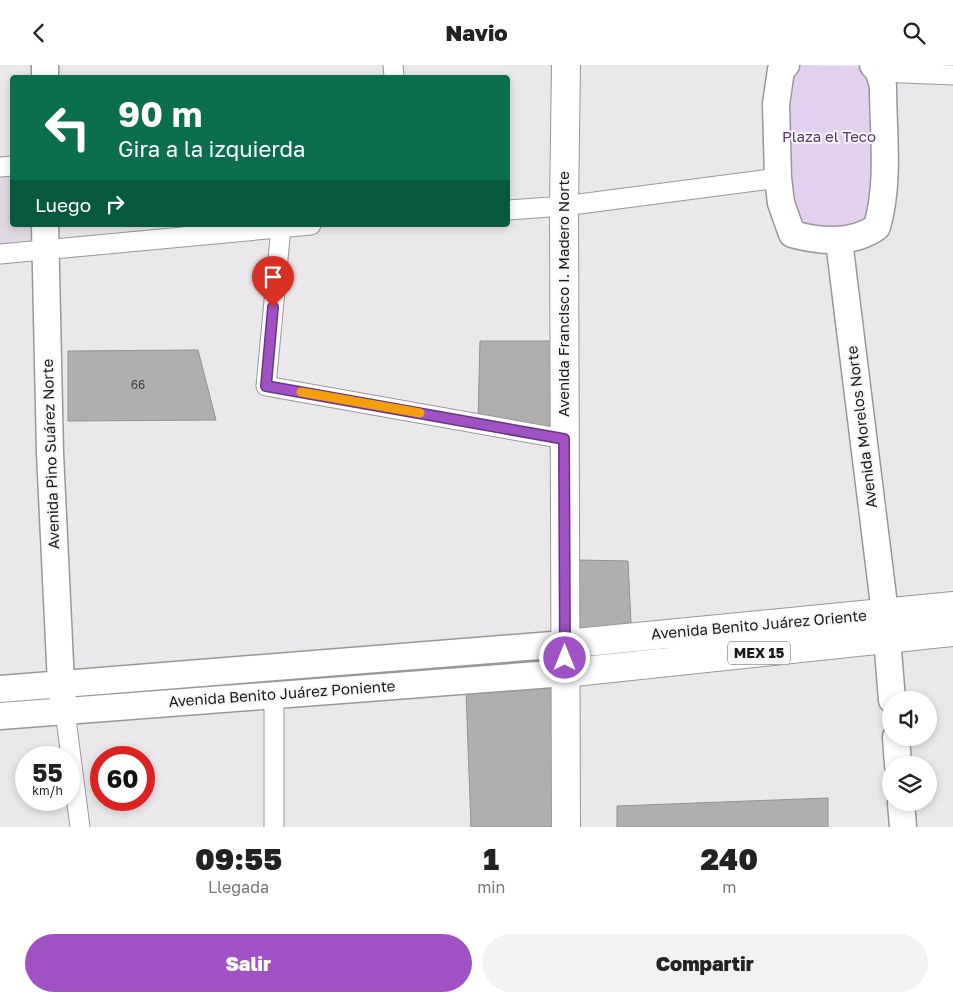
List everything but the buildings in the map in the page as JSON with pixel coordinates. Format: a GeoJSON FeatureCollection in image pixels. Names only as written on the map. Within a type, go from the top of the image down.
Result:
{"type":"FeatureCollection","features":[{"type":"Feature","properties":{"kind":"main road","name":"Avenida Francisco I. Madero Norte"},"geometry":{"type":"LineString","coordinates":[[566,65],[564,206],[566,827]]}},
{"type":"Feature","properties":{"kind":"main road","name":"Avenida Benito Juárez Oriente"},"geometry":{"type":"LineString","coordinates":[[565,644],[953,605]]}},
{"type":"Feature","properties":{"kind":"main road","name":"Avenida Benito Juárez Oriente"},"geometry":{"type":"LineString","coordinates":[[565,673],[887,641],[953,632]]}},
{"type":"Feature","properties":{"kind":"street"},"geometry":{"type":"LineString","coordinates":[[781,76],[778,178],[781,203],[792,234],[806,238],[839,241],[865,236],[877,227],[882,211],[886,178],[886,150],[883,85],[876,68],[953,75]]}},
{"type":"Feature","properties":{"kind":"street"},"geometry":{"type":"LineString","coordinates":[[510,210],[564,206],[778,178]]}},
{"type":"Feature","properties":{"kind":"street","name":"Avenida Pino Suárez Norte"},"geometry":{"type":"LineString","coordinates":[[45,227],[50,453],[61,683],[65,711]]}},
{"type":"Feature","properties":{"kind":"street"},"geometry":{"type":"LineString","coordinates":[[0,254],[281,227],[266,386],[564,439]]}},
{"type":"Feature","properties":{"kind":"street","name":"Avenida Morelos Norte"},"geometry":{"type":"LineString","coordinates":[[839,241],[885,613],[891,691]]}},
{"type":"Feature","properties":{"kind":"street","name":"Avenida Benito Juárez Poniente"},"geometry":{"type":"LineString","coordinates":[[0,689],[565,644]]}},
{"type":"Feature","properties":{"kind":"street","name":"Avenida Benito Juárez Poniente"},"geometry":{"type":"LineString","coordinates":[[0,717],[565,673]]}},
{"type":"Feature","properties":{"kind":"street"},"geometry":{"type":"LineString","coordinates":[[274,695],[274,827]]}},
{"type":"Feature","properties":{"kind":"street"},"geometry":{"type":"LineString","coordinates":[[65,711],[80,827]]}},
{"type":"Feature","properties":{"kind":"street"},"geometry":{"type":"LineString","coordinates":[[902,811],[903,827]]}},
{"type":"Feature","properties":{"kind":"shaded area"},"geometry":{"type":"Polygon","coordinates":[[[10,166],[10,227],[45,227],[45,251],[0,255],[0,167],[10,166]]]}},
{"type":"Feature","properties":{"kind":"green space","name":"Plaza el Teco"},"geometry":{"type":"Polygon","coordinates":[[[792,65],[874,67],[875,223],[834,234],[800,226],[783,192],[792,65]]]}},
{"type":"Feature","properties":{"kind":"slow traffic"},"geometry":{"type":"LineString","coordinates":[[301,392],[420,413]]}},
{"type":"Feature","properties":{"kind":"route"},"geometry":{"type":"LineString","coordinates":[[273,307],[266,386],[564,439],[565,658]]}}]}
